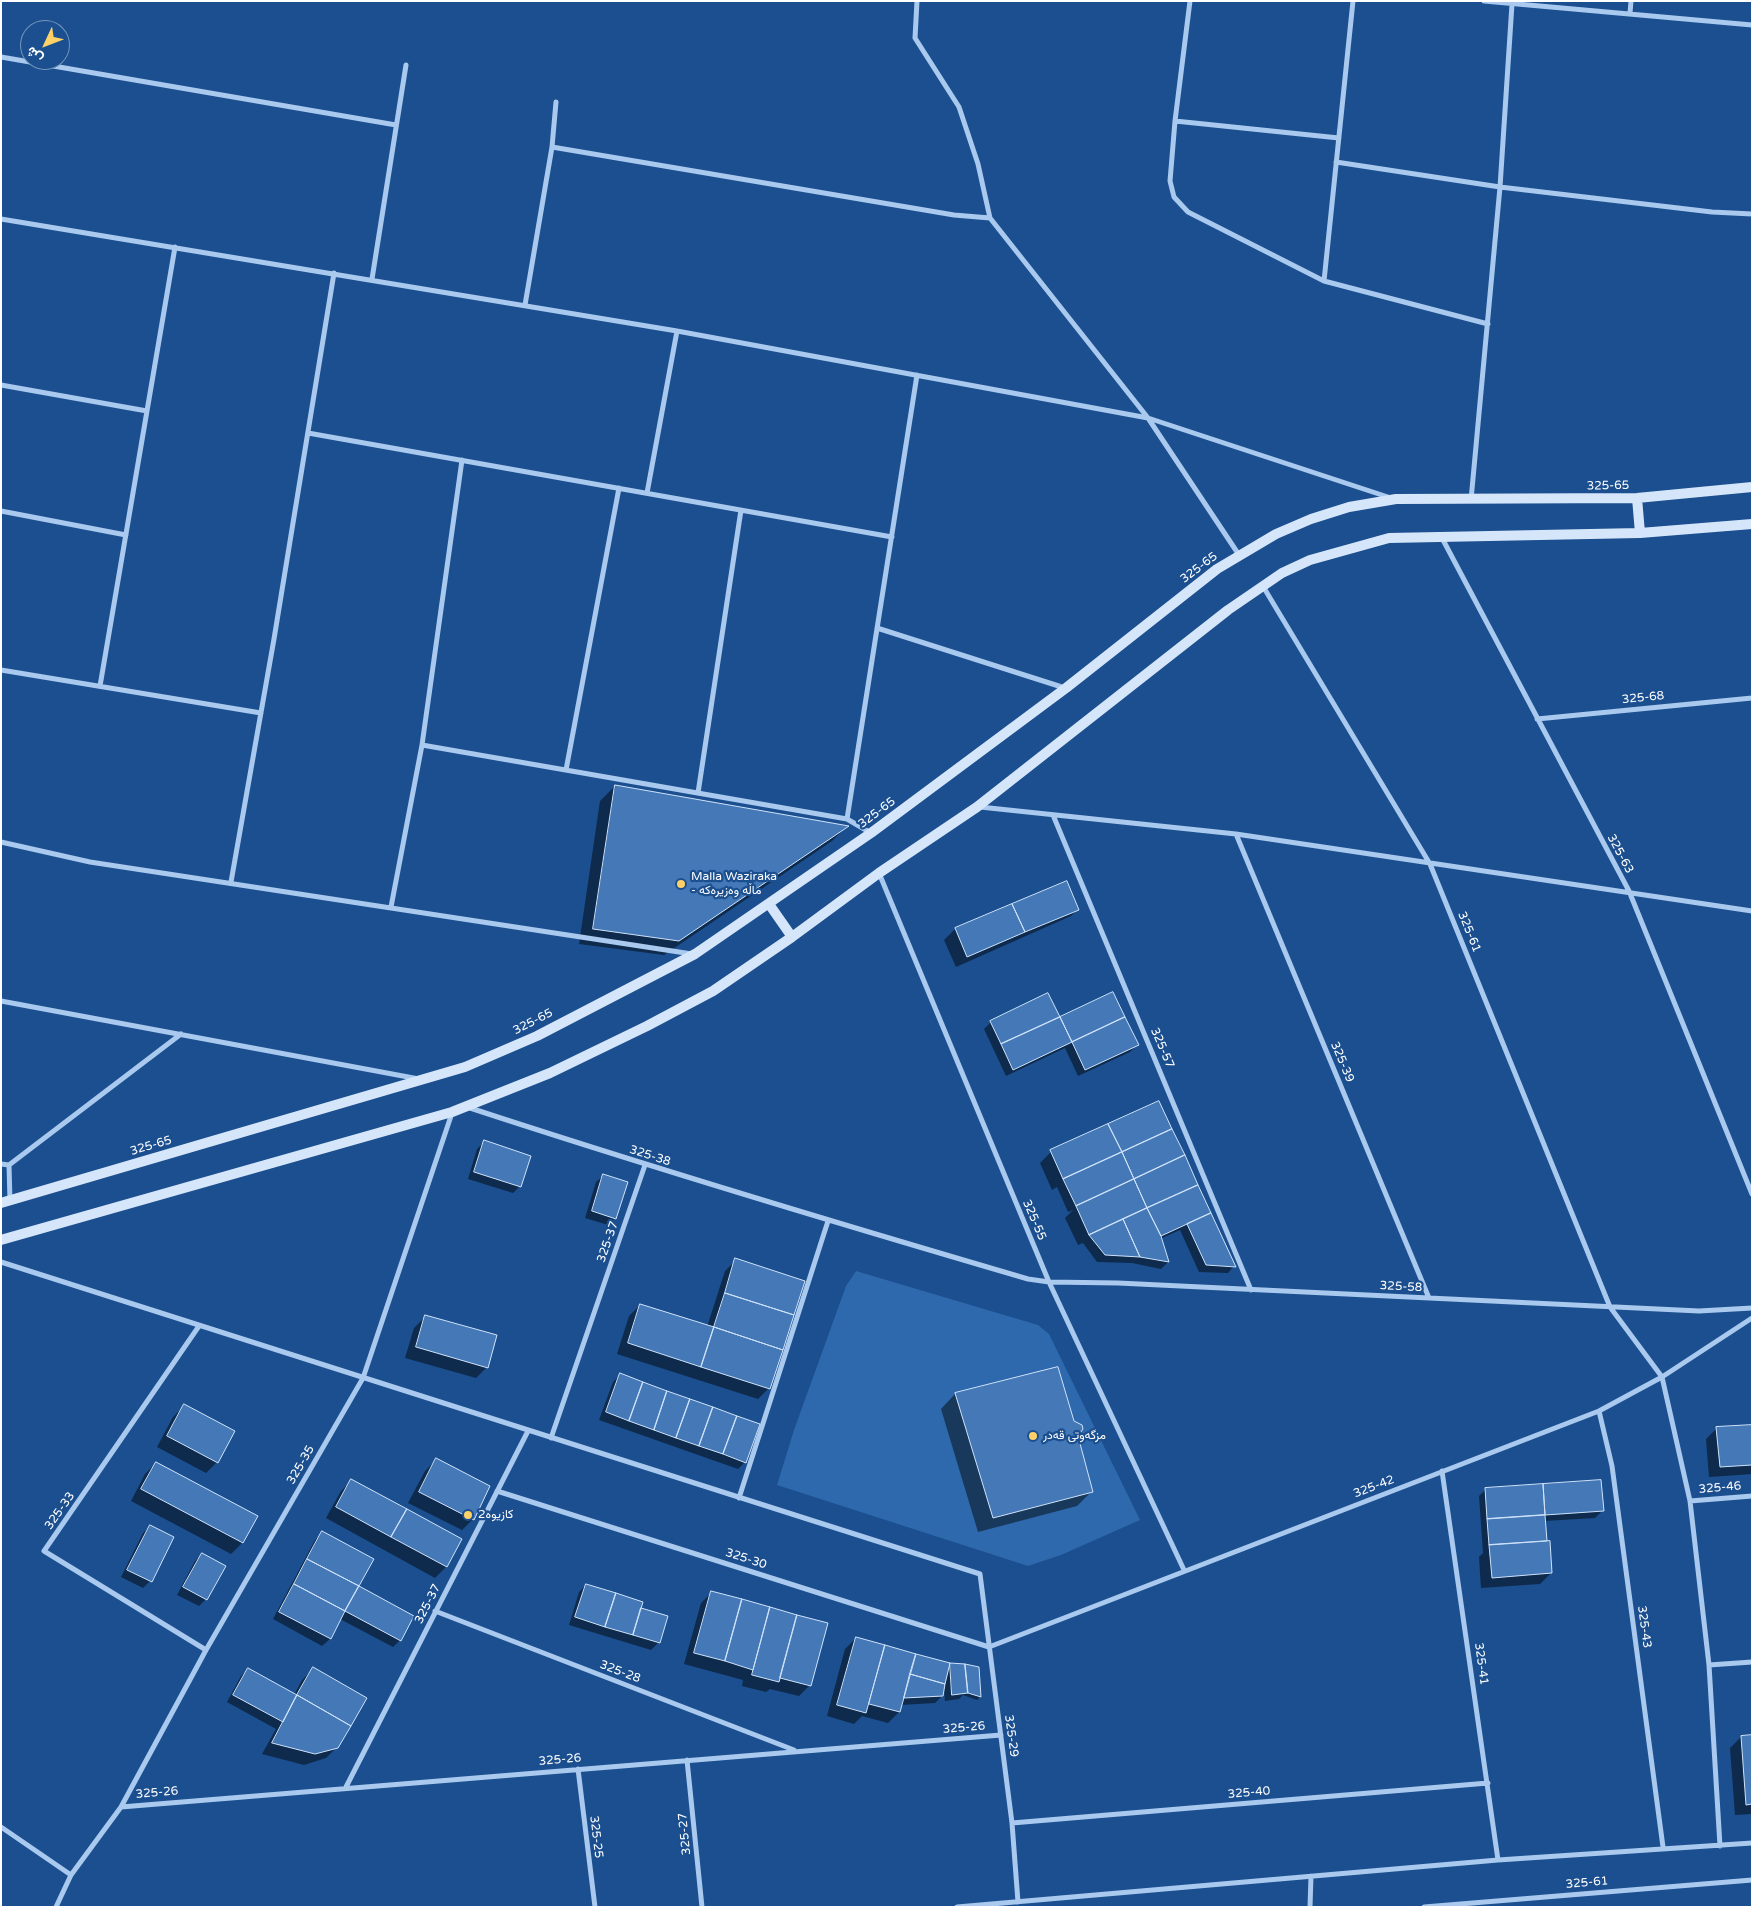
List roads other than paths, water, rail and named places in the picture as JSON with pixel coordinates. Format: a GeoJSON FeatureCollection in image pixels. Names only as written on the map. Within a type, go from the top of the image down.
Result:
{"type":"FeatureCollection","features":[{"type":"Feature","properties":{"kind":"street"},"geometry":{"type":"LineString","coordinates":[[917,1],[915,38],[959,107],[978,164],[990,218],[1148,418],[1239,555]]}},
{"type":"Feature","properties":{"kind":"street"},"geometry":{"type":"LineString","coordinates":[[1190,1],[1175,120],[1170,181],[1174,197],[1183,207],[1188,212],[1324,281],[1488,324]]}},
{"type":"Feature","properties":{"kind":"street"},"geometry":{"type":"LineString","coordinates":[[1324,281],[1353,1]]}},
{"type":"Feature","properties":{"kind":"street"},"geometry":{"type":"LineString","coordinates":[[1484,1],[1512,4],[1525,3],[1752,25]]}},
{"type":"Feature","properties":{"kind":"street"},"geometry":{"type":"LineString","coordinates":[[1630,13],[1631,1]]}},
{"type":"Feature","properties":{"kind":"street"},"geometry":{"type":"LineString","coordinates":[[1471,500],[1500,186],[1512,4]]}},
{"type":"Feature","properties":{"kind":"street"},"geometry":{"type":"LineString","coordinates":[[1,57],[396,125]]}},
{"type":"Feature","properties":{"kind":"street"},"geometry":{"type":"LineString","coordinates":[[372,279],[406,65]]}},
{"type":"Feature","properties":{"kind":"street"},"geometry":{"type":"LineString","coordinates":[[525,305],[552,147],[556,102]]}},
{"type":"Feature","properties":{"kind":"street"},"geometry":{"type":"LineString","coordinates":[[1175,120],[1339,138]]}},
{"type":"Feature","properties":{"kind":"street"},"geometry":{"type":"LineString","coordinates":[[552,147],[954,215],[990,218]]}},
{"type":"Feature","properties":{"kind":"street"},"geometry":{"type":"LineString","coordinates":[[1336,162],[1500,186],[1712,212],[1752,214]]}},
{"type":"Feature","properties":{"kind":"street"},"geometry":{"type":"LineString","coordinates":[[1,219],[334,272],[677,331],[1148,418],[1396,499]]}},
{"type":"Feature","properties":{"kind":"street"},"geometry":{"type":"LineString","coordinates":[[100,686],[175,247]]}},
{"type":"Feature","properties":{"kind":"street"},"geometry":{"type":"LineString","coordinates":[[231,882],[261,714],[334,272]]}},
{"type":"Feature","properties":{"kind":"street"},"geometry":{"type":"LineString","coordinates":[[647,493],[677,331]]}},
{"type":"Feature","properties":{"kind":"street"},"geometry":{"type":"LineString","coordinates":[[846,819],[917,375]]}},
{"type":"Feature","properties":{"kind":"street"},"geometry":{"type":"LineString","coordinates":[[1,386],[147,411]]}},
{"type":"Feature","properties":{"kind":"street"},"geometry":{"type":"LineString","coordinates":[[308,433],[892,537]]}},
{"type":"Feature","properties":{"kind":"street"},"geometry":{"type":"LineString","coordinates":[[391,907],[422,746],[462,460]]}},
{"type":"Feature","properties":{"kind":"street","name":"325-65"},"geometry":{"type":"LineString","coordinates":[[5,1202],[465,1067],[505,1051],[695,954],[871,833],[1066,688],[1217,569],[1276,534],[1311,519],[1349,507],[1396,499],[1637,498],[1752,487]]}},
{"type":"Feature","properties":{"kind":"street"},"geometry":{"type":"LineString","coordinates":[[566,770],[618,488]]}},
{"type":"Feature","properties":{"kind":"street"},"geometry":{"type":"LineString","coordinates":[[1637,498],[1640,533]]}},
{"type":"Feature","properties":{"kind":"street"},"geometry":{"type":"LineString","coordinates":[[698,794],[742,510]]}},
{"type":"Feature","properties":{"kind":"street"},"geometry":{"type":"LineString","coordinates":[[1,511],[126,536]]}},
{"type":"Feature","properties":{"kind":"street"},"geometry":{"type":"LineString","coordinates":[[1,1240],[452,1112],[550,1074],[656,1022],[713,991],[792,937],[879,873],[978,807],[1228,610],[1264,588],[1282,574],[1310,560],[1339,550],[1389,538],[1640,533],[1752,524]]}},
{"type":"Feature","properties":{"kind":"street","name":"325-63"},"geometry":{"type":"LineString","coordinates":[[1442,538],[1629,891],[1752,1194]]}},
{"type":"Feature","properties":{"kind":"street","name":"325-61"},"geometry":{"type":"LineString","coordinates":[[1264,588],[1430,864],[1610,1307],[1662,1376]]}},
{"type":"Feature","properties":{"kind":"street"},"geometry":{"type":"LineString","coordinates":[[877,628],[1066,688]]}},
{"type":"Feature","properties":{"kind":"street"},"geometry":{"type":"LineString","coordinates":[[1,670],[261,714]]}},
{"type":"Feature","properties":{"kind":"street","name":"325-68"},"geometry":{"type":"LineString","coordinates":[[1537,718],[1752,698]]}},
{"type":"Feature","properties":{"kind":"street"},"geometry":{"type":"LineString","coordinates":[[422,746],[846,819],[871,833]]}},
{"type":"Feature","properties":{"kind":"street"},"geometry":{"type":"LineString","coordinates":[[978,807],[1236,834],[1430,864],[1629,891],[1645,896],[1752,911]]}},
{"type":"Feature","properties":{"kind":"street","name":"325-57"},"geometry":{"type":"LineString","coordinates":[[1053,814],[1251,1290]]}},
{"type":"Feature","properties":{"kind":"street","name":"325-39"},"geometry":{"type":"LineString","coordinates":[[1236,834],[1430,1298]]}},
{"type":"Feature","properties":{"kind":"street"},"geometry":{"type":"LineString","coordinates":[[1,842],[90,862],[695,954]]}},
{"type":"Feature","properties":{"kind":"street","name":"325-55"},"geometry":{"type":"LineString","coordinates":[[879,873],[1049,1282],[1184,1570]]}},
{"type":"Feature","properties":{"kind":"street"},"geometry":{"type":"LineString","coordinates":[[769,904],[792,937]]}},
{"type":"Feature","properties":{"kind":"street"},"geometry":{"type":"LineString","coordinates":[[1,1001],[422,1079]]}},
{"type":"Feature","properties":{"kind":"street"},"geometry":{"type":"LineString","coordinates":[[1,1164],[9,1165],[181,1034]]}},
{"type":"Feature","properties":{"kind":"street","name":"325-38"},"geometry":{"type":"LineString","coordinates":[[467,1106],[645,1165],[828,1221],[1028,1278],[1049,1282]]}},
{"type":"Feature","properties":{"kind":"street","name":"325-35"},"geometry":{"type":"LineString","coordinates":[[56,1907],[71,1875],[121,1807],[206,1650],[363,1378],[452,1112]]}},
{"type":"Feature","properties":{"kind":"street"},"geometry":{"type":"LineString","coordinates":[[5,1202],[9,1165]]}},
{"type":"Feature","properties":{"kind":"street","name":"325-37"},"geometry":{"type":"LineString","coordinates":[[551,1438],[645,1165]]}},
{"type":"Feature","properties":{"kind":"street"},"geometry":{"type":"LineString","coordinates":[[1,1262],[739,1498],[828,1221]]}},
{"type":"Feature","properties":{"kind":"street","name":"325-58"},"geometry":{"type":"LineString","coordinates":[[1049,1282],[1699,1311],[1752,1308]]}},
{"type":"Feature","properties":{"kind":"street","name":"325-42"},"geometry":{"type":"LineString","coordinates":[[989,1646],[1600,1411],[1662,1376],[1752,1318]]}},
{"type":"Feature","properties":{"kind":"street","name":"325-33"},"geometry":{"type":"LineString","coordinates":[[199,1326],[44,1551],[206,1650]]}},
{"type":"Feature","properties":{"kind":"street"},"geometry":{"type":"LineString","coordinates":[[1662,1376],[1690,1501],[1709,1665],[1720,1846]]}},
{"type":"Feature","properties":{"kind":"street","name":"325-43"},"geometry":{"type":"LineString","coordinates":[[1600,1411],[1612,1466],[1663,1847]]}},
{"type":"Feature","properties":{"kind":"street","name":"325-37"},"geometry":{"type":"LineString","coordinates":[[346,1787],[528,1431]]}},
{"type":"Feature","properties":{"kind":"street","name":"325-41"},"geometry":{"type":"LineString","coordinates":[[1442,1471],[1498,1860]]}},
{"type":"Feature","properties":{"kind":"street","name":"325-30"},"geometry":{"type":"LineString","coordinates":[[497,1491],[989,1646]]}},
{"type":"Feature","properties":{"kind":"street","name":"325-46"},"geometry":{"type":"LineString","coordinates":[[1690,1501],[1752,1496]]}},
{"type":"Feature","properties":{"kind":"street","name":"325-29"},"geometry":{"type":"LineString","coordinates":[[739,1498],[980,1574],[1012,1823],[1018,1902]]}},
{"type":"Feature","properties":{"kind":"street","name":"325-28"},"geometry":{"type":"LineString","coordinates":[[435,1611],[797,1751]]}},
{"type":"Feature","properties":{"kind":"street"},"geometry":{"type":"LineString","coordinates":[[1709,1665],[1752,1662]]}},
{"type":"Feature","properties":{"kind":"street","name":"325-26"},"geometry":{"type":"LineString","coordinates":[[121,1807],[346,1787],[1001,1735]]}},
{"type":"Feature","properties":{"kind":"street","name":"325-27"},"geometry":{"type":"LineString","coordinates":[[687,1760],[702,1907]]}},
{"type":"Feature","properties":{"kind":"street","name":"325-25"},"geometry":{"type":"LineString","coordinates":[[578,1769],[594,1907]]}},
{"type":"Feature","properties":{"kind":"street","name":"325-40"},"geometry":{"type":"LineString","coordinates":[[1012,1823],[1488,1783]]}},
{"type":"Feature","properties":{"kind":"street"},"geometry":{"type":"LineString","coordinates":[[1,1827],[71,1875]]}},
{"type":"Feature","properties":{"kind":"street"},"geometry":{"type":"LineString","coordinates":[[956,1907],[1498,1860],[1663,1847],[1720,1846],[1752,1843]]}},
{"type":"Feature","properties":{"kind":"street"},"geometry":{"type":"LineString","coordinates":[[1310,1907],[1312,1876]]}},
{"type":"Feature","properties":{"kind":"street","name":"325-61"},"geometry":{"type":"LineString","coordinates":[[1424,1907],[1752,1880]]}},
{"type":"Feature","properties":{"kind":"place","name":"Malla Waziraka - ماڵە وەزیرەکە"},"geometry":{"type":"Point","coordinates":[681,884]}},
{"type":"Feature","properties":{"kind":"place","name":"مزگەوتی قەدر"},"geometry":{"type":"Point","coordinates":[1033,1436]}},
{"type":"Feature","properties":{"kind":"place","name":"كازيوه2"},"geometry":{"type":"Point","coordinates":[468,1515]}}]}
